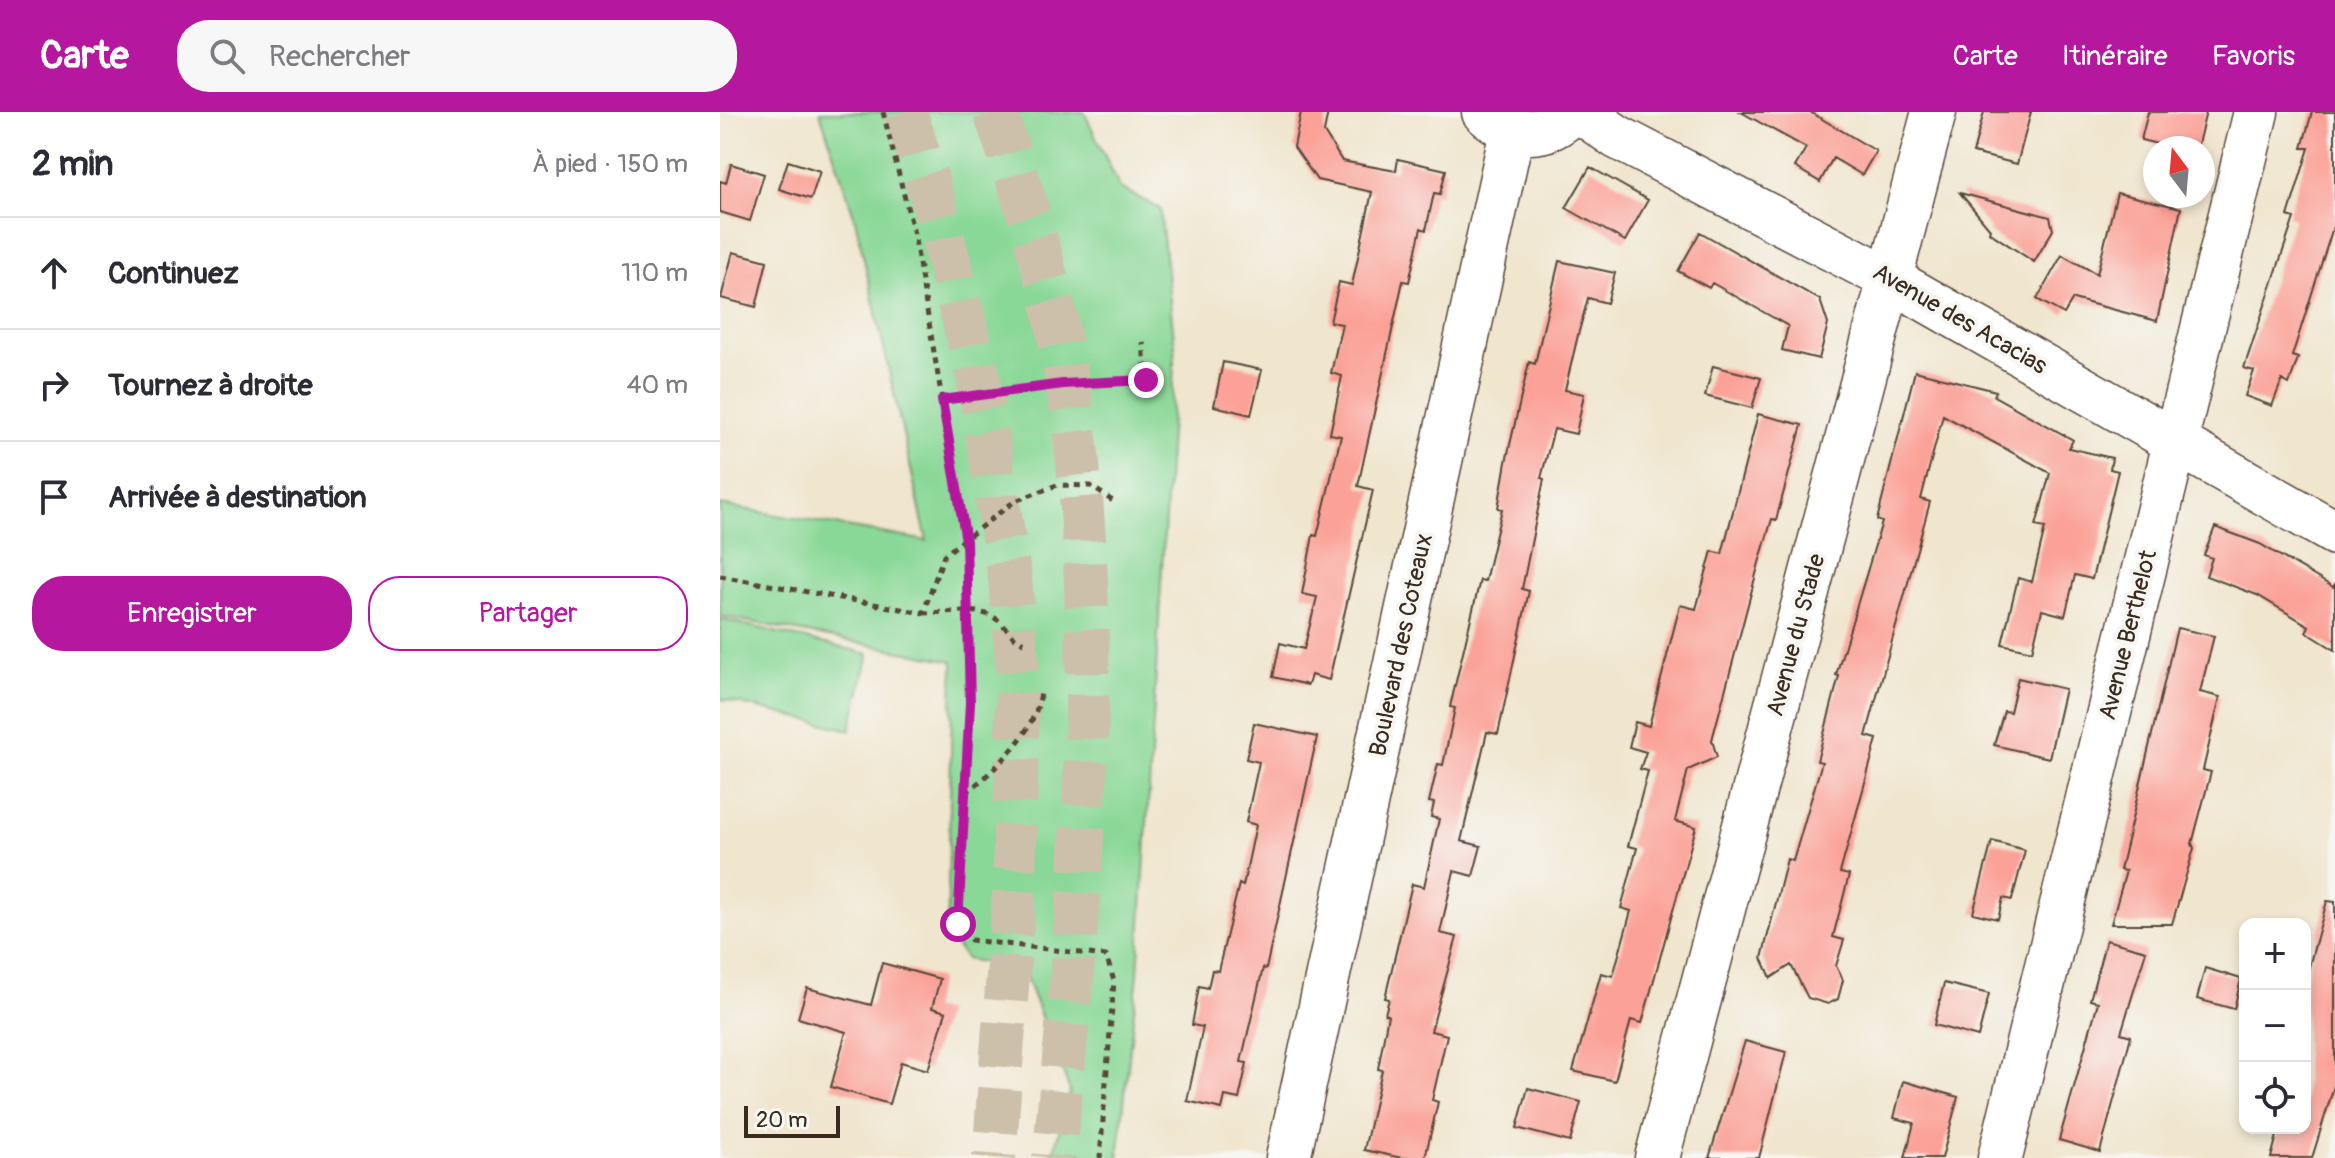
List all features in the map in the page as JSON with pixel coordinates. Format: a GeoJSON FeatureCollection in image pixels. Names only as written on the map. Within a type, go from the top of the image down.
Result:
{"type":"FeatureCollection","features":[{"type":"Feature","properties":{"kind":"street"},"geometry":{"type":"LineString","coordinates":[[1498,121],[1547,130],[1572,112]]}},
{"type":"Feature","properties":{"kind":"street","name":"Avenue des Acacias"},"geometry":{"type":"LineString","coordinates":[[1581,112],[1617,137],[1890,279],[2335,533]]}},
{"type":"Feature","properties":{"kind":"street","name":"Avenue du Stade"},"geometry":{"type":"LineString","coordinates":[[1657,1158],[1934,112]]}},
{"type":"Feature","properties":{"kind":"street","name":"Avenue Berthelot"},"geometry":{"type":"LineString","coordinates":[[2000,1158],[2256,112]]}},
{"type":"Feature","properties":{"kind":"street","name":"Boulevard des Coteaux"},"geometry":{"type":"LineString","coordinates":[[1288,1158],[1498,121]]}},
{"type":"Feature","properties":{"kind":"path"},"geometry":{"type":"LineString","coordinates":[[883,112],[914,234],[966,541],[970,703],[958,924],[971,940],[1106,956],[1114,981],[1100,1158]]}},
{"type":"Feature","properties":{"kind":"path"},"geometry":{"type":"LineString","coordinates":[[1143,342],[1148,395]]}},
{"type":"Feature","properties":{"kind":"path"},"geometry":{"type":"LineString","coordinates":[[942,400],[1063,384],[1146,380]]}},
{"type":"Feature","properties":{"kind":"path"},"geometry":{"type":"LineString","coordinates":[[923,613],[944,555],[1015,501],[1057,485],[1091,486],[1117,504]]}},
{"type":"Feature","properties":{"kind":"path"},"geometry":{"type":"LineString","coordinates":[[720,576],[923,613],[982,611],[1000,622],[1009,636],[1024,643]]}},
{"type":"Feature","properties":{"kind":"path"},"geometry":{"type":"LineString","coordinates":[[965,794],[989,775],[1026,732],[1041,693]]}},
{"type":"Feature","properties":{"kind":"green space"},"geometry":{"type":"Polygon","coordinates":[[[820,112],[1084,112],[1120,188],[1160,209],[1175,348],[1138,974],[1118,1158],[1052,1158],[1070,1091],[1023,970],[966,959],[947,933],[953,661],[720,616],[720,505],[927,541],[855,219],[820,112]]]}},
{"type":"Feature","properties":{"kind":"green space"},"geometry":{"type":"Polygon","coordinates":[[[720,619],[869,654],[850,730],[720,699],[720,619]]]}},
{"type":"Feature","properties":{"kind":"building"},"geometry":{"type":"Polygon","coordinates":[[[1301,112],[1328,112],[1324,132],[1342,161],[1396,171],[1398,159],[1446,170],[1440,194],[1434,193],[1426,230],[1421,228],[1409,282],[1403,281],[1358,486],[1373,490],[1329,680],[1311,675],[1308,685],[1273,677],[1280,643],[1304,649],[1317,597],[1302,594],[1313,535],[1317,536],[1341,436],[1330,434],[1342,376],[1331,373],[1342,324],[1330,322],[1339,282],[1352,285],[1372,192],[1317,180],[1294,147],[1301,112]]]}},
{"type":"Feature","properties":{"kind":"building"},"geometry":{"type":"Polygon","coordinates":[[[1741,112],[1810,112],[1876,151],[1862,175],[1833,158],[1820,182],[1795,167],[1806,148],[1741,112]]]}},
{"type":"Feature","properties":{"kind":"building"},"geometry":{"type":"Polygon","coordinates":[[[1984,112],[2031,112],[2017,164],[1973,153],[1984,112]]]}},
{"type":"Feature","properties":{"kind":"building"},"geometry":{"type":"Polygon","coordinates":[[[2148,112],[2206,112],[2200,136],[2143,136],[2141,140],[2148,112]]]}},
{"type":"Feature","properties":{"kind":"building"},"geometry":{"type":"Polygon","coordinates":[[[2312,112],[2335,112],[2335,221],[2292,356],[2298,358],[2289,384],[2282,380],[2272,406],[2245,396],[2254,371],[2244,368],[2294,218],[2288,216],[2309,148],[2302,148],[2312,112]]]}},
{"type":"Feature","properties":{"kind":"building"},"geometry":{"type":"Polygon","coordinates":[[[788,161],[820,171],[811,199],[779,189],[788,161]]]}},
{"type":"Feature","properties":{"kind":"building"},"geometry":{"type":"Polygon","coordinates":[[[731,164],[764,174],[750,221],[720,212],[720,181],[726,183],[731,164]]]}},
{"type":"Feature","properties":{"kind":"building"},"geometry":{"type":"Polygon","coordinates":[[[1590,167],[1648,200],[1625,241],[1566,208],[1590,167]]]}},
{"type":"Feature","properties":{"kind":"building"},"geometry":{"type":"Polygon","coordinates":[[[1960,193],[2050,217],[2053,230],[2034,262],[1989,232],[1990,229],[1960,193]]]}},
{"type":"Feature","properties":{"kind":"building"},"geometry":{"type":"Polygon","coordinates":[[[2117,193],[2143,199],[2143,208],[2181,208],[2157,321],[2073,299],[2064,314],[2037,299],[2062,255],[2097,274],[2117,193]]]}},
{"type":"Feature","properties":{"kind":"building"},"geometry":{"type":"Polygon","coordinates":[[[1700,232],[1820,300],[1828,324],[1819,359],[1782,350],[1788,326],[1712,283],[1709,288],[1678,271],[1700,232]]]}},
{"type":"Feature","properties":{"kind":"building"},"geometry":{"type":"Polygon","coordinates":[[[733,252],[767,261],[756,307],[721,298],[733,252]]]}},
{"type":"Feature","properties":{"kind":"building"},"geometry":{"type":"Polygon","coordinates":[[[1559,261],[1615,273],[1607,303],[1588,298],[1578,335],[1565,390],[1584,394],[1576,434],[1554,429],[1541,478],[1544,479],[1522,589],[1529,591],[1498,734],[1487,732],[1461,841],[1481,846],[1473,876],[1454,871],[1440,933],[1457,937],[1431,1031],[1447,1035],[1432,1100],[1438,1102],[1425,1158],[1402,1158],[1364,1150],[1382,1070],[1378,1069],[1389,999],[1385,998],[1412,884],[1424,887],[1439,819],[1431,817],[1434,803],[1429,802],[1438,764],[1443,765],[1455,708],[1450,707],[1480,580],[1485,581],[1502,509],[1498,508],[1506,462],[1529,362],[1535,364],[1559,261]]]}},
{"type":"Feature","properties":{"kind":"building"},"geometry":{"type":"Polygon","coordinates":[[[1223,362],[1262,370],[1251,415],[1214,406],[1223,362]]]}},
{"type":"Feature","properties":{"kind":"building"},"geometry":{"type":"Polygon","coordinates":[[[1713,366],[1761,378],[1752,408],[1705,396],[1713,366]]]}},
{"type":"Feature","properties":{"kind":"building"},"geometry":{"type":"Polygon","coordinates":[[[1915,371],[1996,391],[1994,396],[2073,440],[2069,448],[2112,458],[2110,469],[2118,471],[2092,579],[2075,575],[2065,616],[2042,610],[2032,651],[2002,644],[2018,578],[2032,582],[2045,528],[2036,526],[2050,473],[1943,415],[1921,499],[1930,502],[1866,736],[1877,739],[1840,873],[1849,875],[1833,937],[1844,940],[1836,966],[1843,980],[1838,999],[1828,1004],[1808,998],[1791,965],[1771,978],[1762,958],[1787,859],[1793,861],[1822,762],[1817,761],[1839,676],[1836,675],[1882,522],[1877,520],[1915,371]]]}},
{"type":"Feature","properties":{"kind":"building"},"geometry":{"type":"Polygon","coordinates":[[[1758,414],[1802,425],[1776,520],[1772,519],[1759,563],[1712,740],[1717,757],[1688,770],[1675,821],[1696,827],[1642,1023],[1631,1020],[1615,1081],[1573,1071],[1601,973],[1613,976],[1631,911],[1621,908],[1637,848],[1628,846],[1648,771],[1640,769],[1646,752],[1629,747],[1635,722],[1649,726],[1680,605],[1696,609],[1712,551],[1722,554],[1758,414]]]}},
{"type":"Feature","properties":{"kind":"building"},"geometry":{"type":"Polygon","coordinates":[[[2215,527],[2260,544],[2333,587],[2335,584],[2335,650],[2306,632],[2309,626],[2257,595],[2206,576],[2212,558],[2204,555],[2215,527]]]}},
{"type":"Feature","properties":{"kind":"building"},"geometry":{"type":"Polygon","coordinates":[[[2177,628],[2214,636],[2200,692],[2220,697],[2203,770],[2211,772],[2192,844],[2194,848],[2172,924],[2111,924],[2126,871],[2120,870],[2177,628]]]}},
{"type":"Feature","properties":{"kind":"building"},"geometry":{"type":"Polygon","coordinates":[[[2018,678],[2065,689],[2049,758],[1994,745],[2004,711],[2010,712],[2018,678]]]}},
{"type":"Feature","properties":{"kind":"building"},"geometry":{"type":"Polygon","coordinates":[[[1254,723],[1317,737],[1266,969],[1263,968],[1241,1062],[1247,1063],[1239,1099],[1225,1096],[1222,1109],[1187,1101],[1203,1027],[1192,1025],[1199,986],[1208,988],[1212,970],[1218,971],[1239,884],[1243,886],[1256,825],[1246,822],[1259,762],[1246,759],[1254,723]]]}},
{"type":"Feature","properties":{"kind":"building"},"geometry":{"type":"Polygon","coordinates":[[[1992,841],[2025,850],[2012,900],[2003,898],[1998,919],[1973,913],[1992,841]]]}},
{"type":"Feature","properties":{"kind":"building"},"geometry":{"type":"Polygon","coordinates":[[[2327,901],[2335,902],[2335,1083],[2312,1158],[2271,1158],[2277,1134],[2311,1134],[2311,959],[2327,901]]]}},
{"type":"Feature","properties":{"kind":"building"},"geometry":{"type":"Polygon","coordinates":[[[2106,940],[2146,951],[2121,1033],[2131,1036],[2100,1152],[2059,1140],[2098,1002],[2090,1000],[2106,940]]]}},
{"type":"Feature","properties":{"kind":"building"},"geometry":{"type":"Polygon","coordinates":[[[882,963],[940,979],[932,1008],[946,1012],[928,1070],[901,1062],[889,1104],[831,1087],[846,1032],[798,1018],[807,988],[871,1005],[882,963]]]}},
{"type":"Feature","properties":{"kind":"building"},"geometry":{"type":"Polygon","coordinates":[[[2205,968],[2239,978],[2234,1009],[2197,999],[2205,968]]]}},
{"type":"Feature","properties":{"kind":"building"},"geometry":{"type":"Polygon","coordinates":[[[1944,983],[1989,994],[1978,1037],[1934,1025],[1944,983]]]}},
{"type":"Feature","properties":{"kind":"building"},"geometry":{"type":"Polygon","coordinates":[[[1745,1041],[1786,1052],[1759,1158],[1709,1158],[1745,1041]]]}},
{"type":"Feature","properties":{"kind":"building"},"geometry":{"type":"Polygon","coordinates":[[[1903,1081],[1958,1097],[1942,1158],[1905,1158],[1914,1123],[1894,1118],[1903,1081]]]}},
{"type":"Feature","properties":{"kind":"building"},"geometry":{"type":"Polygon","coordinates":[[[1528,1088],[1581,1102],[1570,1142],[1517,1128],[1528,1088]]]}},
{"type":"Feature","properties":{"kind":"tunnel"},"geometry":{"type":"LineString","coordinates":[[905,112],[932,196],[978,376],[1010,579],[1018,673],[1014,896],[994,1158]]}},
{"type":"Feature","properties":{"kind":"tunnel"},"geometry":{"type":"LineString","coordinates":[[995,112],[1034,232],[1057,325],[1077,455],[1085,555],[1086,757],[1081,858],[1054,1158]]}},
{"type":"Feature","properties":{"kind":"route"},"geometry":{"type":"LineString","coordinates":[[958,924],[970,703],[966,541],[942,400],[1063,384],[1146,380]]}}]}
